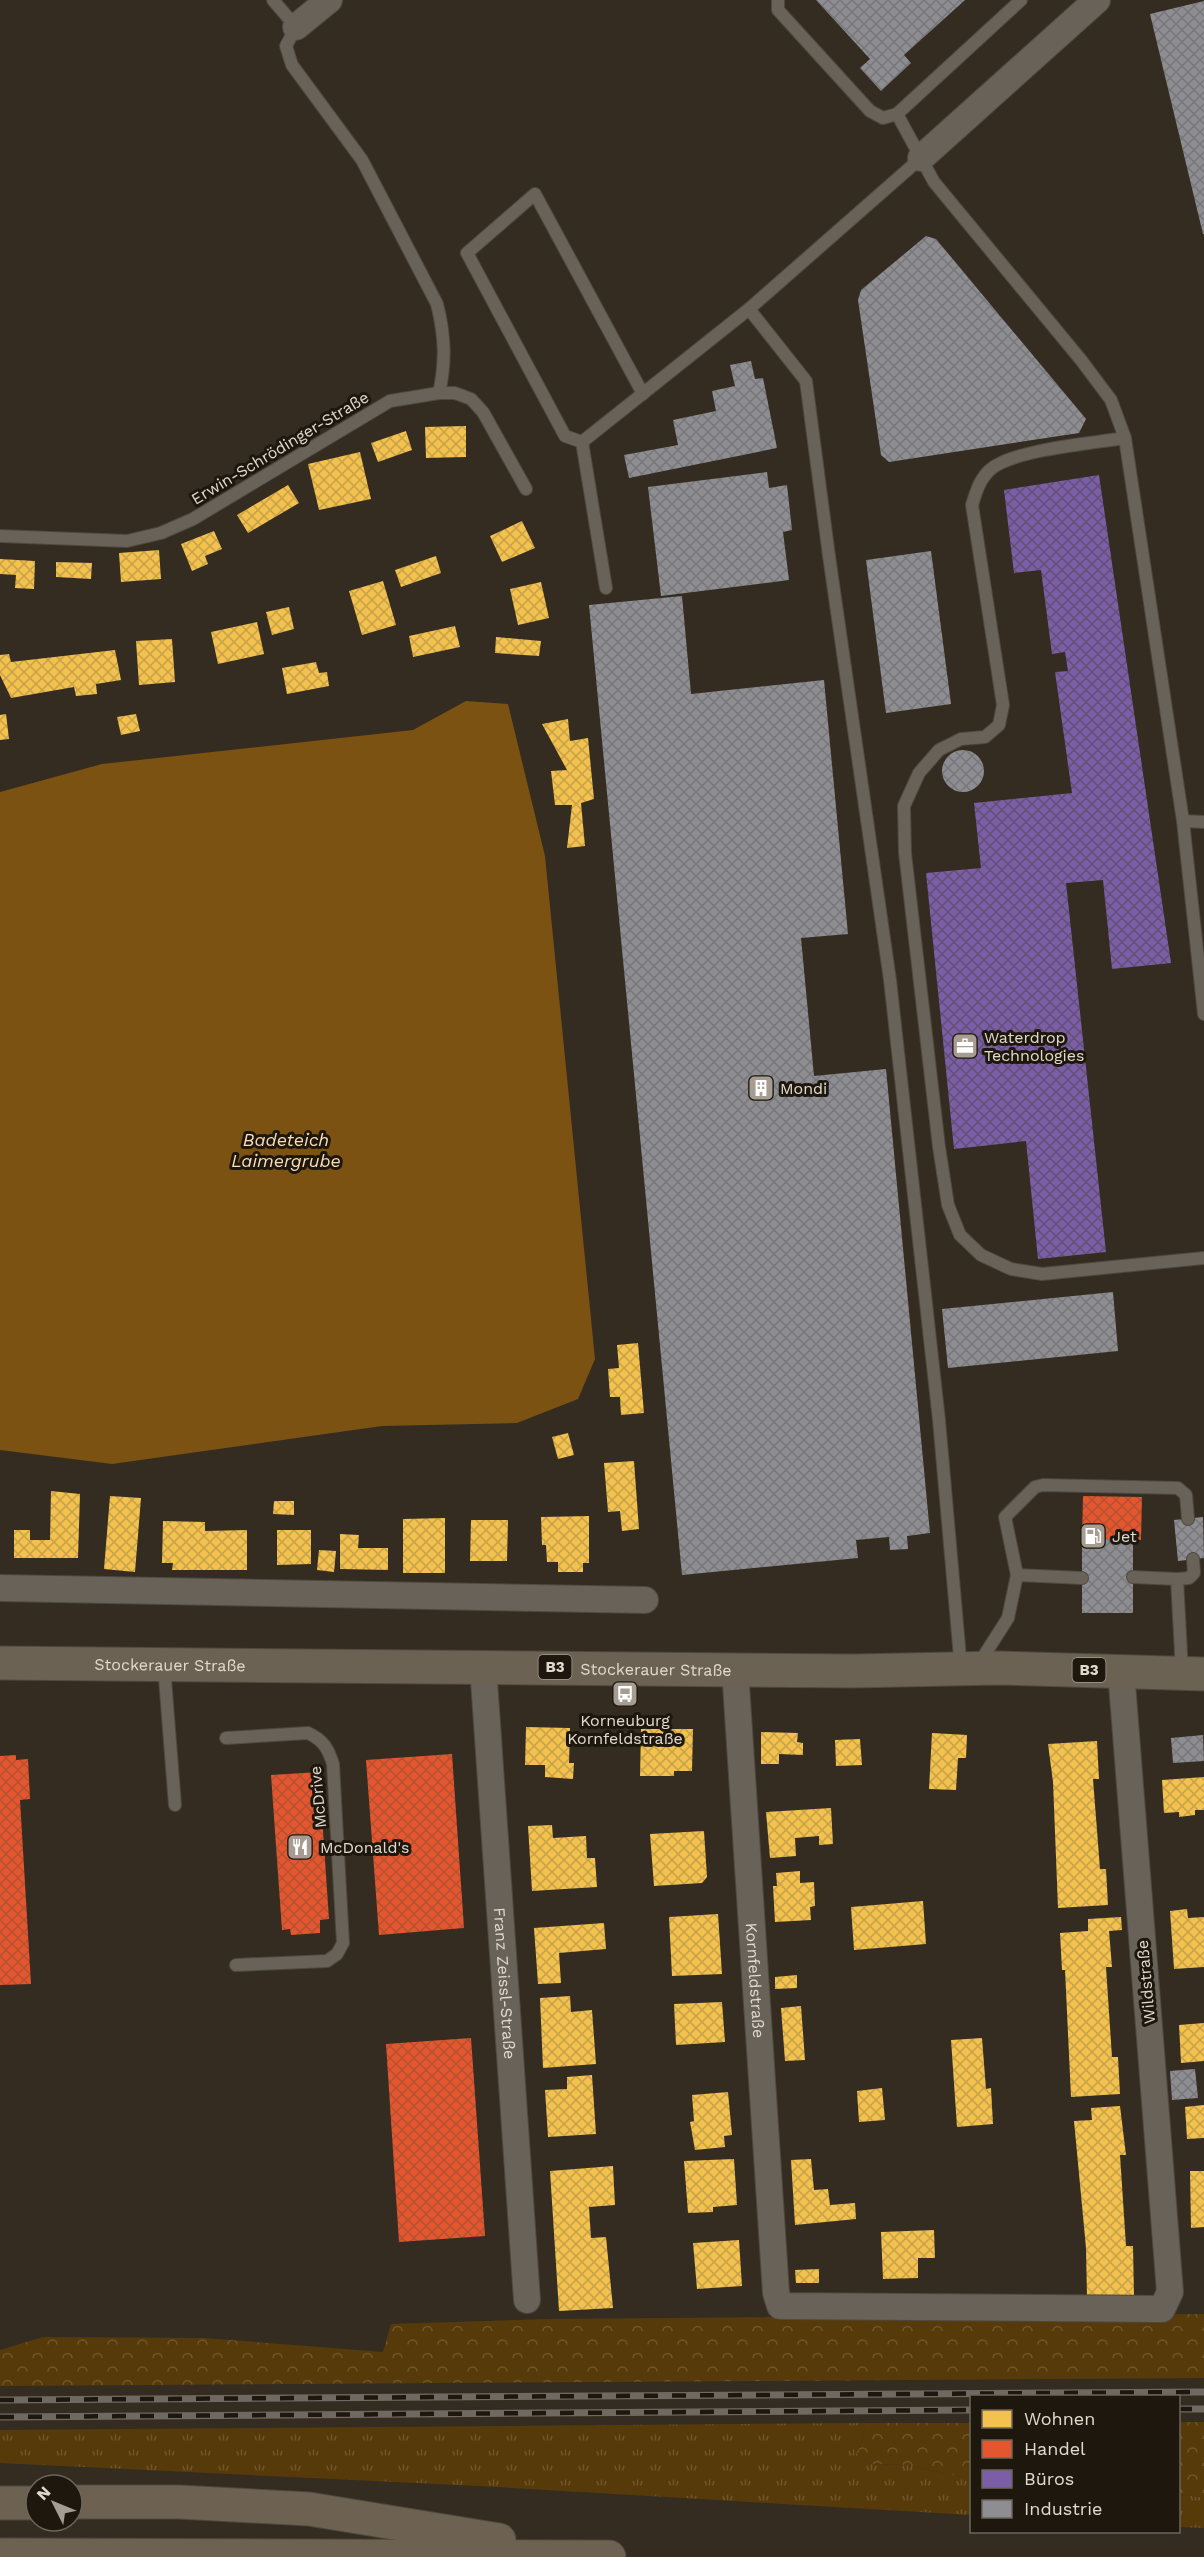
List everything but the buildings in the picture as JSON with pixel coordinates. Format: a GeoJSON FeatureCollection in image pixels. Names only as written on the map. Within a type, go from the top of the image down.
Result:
{"type":"FeatureCollection","features":[{"type":"Feature","properties":{"kind":"highway"},"geometry":{"type":"LineString","coordinates":[[84,2502],[179,2502],[309,2509],[601,2557]]}},
{"type":"Feature","properties":{"kind":"highway"},"geometry":{"type":"LineString","coordinates":[[0,2503],[24,2503]]}},
{"type":"Feature","properties":{"kind":"highway"},"geometry":{"type":"LineString","coordinates":[[0,2555],[609,2557]]}},
{"type":"Feature","properties":{"kind":"main road","name":"Stockerauer Straße"},"geometry":{"type":"LineString","coordinates":[[0,1663],[1193,1673]]}},
{"type":"Feature","properties":{"kind":"street"},"geometry":{"type":"LineString","coordinates":[[296,27],[329,0]]}},
{"type":"Feature","properties":{"kind":"street"},"geometry":{"type":"LineString","coordinates":[[921,158],[1097,0]]}},
{"type":"Feature","properties":{"kind":"street"},"geometry":{"type":"LineString","coordinates":[[0,1588],[645,1600]]}},
{"type":"Feature","properties":{"kind":"street","name":"Franz Zeissl-Straße"},"geometry":{"type":"LineString","coordinates":[[483,1666],[527,2300]]}},
{"type":"Feature","properties":{"kind":"street","name":"Kornfeldstraße"},"geometry":{"type":"LineString","coordinates":[[735,1669],[776,2293],[780,2306],[1162,2309],[1170,2292]]}},
{"type":"Feature","properties":{"kind":"street","name":"Wildstraße"},"geometry":{"type":"LineString","coordinates":[[1121,1671],[1170,2292]]}},
{"type":"Feature","properties":{"kind":"lane"},"geometry":{"type":"LineString","coordinates":[[273,0],[296,27],[286,46],[292,65],[362,160],[437,304],[444,330],[445,365],[439,393]]}},
{"type":"Feature","properties":{"kind":"lane"},"geometry":{"type":"LineString","coordinates":[[778,0],[778,10],[870,111],[883,118],[897,114],[1021,0]]}},
{"type":"Feature","properties":{"kind":"lane"},"geometry":{"type":"LineString","coordinates":[[897,114],[934,182],[1082,360],[1111,400],[1125,438],[1183,821],[1204,1014]]}},
{"type":"Feature","properties":{"kind":"lane"},"geometry":{"type":"LineString","coordinates":[[582,442],[749,309],[921,158]]}},
{"type":"Feature","properties":{"kind":"lane"},"geometry":{"type":"LineString","coordinates":[[582,442],[565,436],[467,253],[535,194],[643,394]]}},
{"type":"Feature","properties":{"kind":"lane"},"geometry":{"type":"LineString","coordinates":[[749,309],[807,381],[829,556],[890,980],[968,1670]]}},
{"type":"Feature","properties":{"kind":"lane","name":"Erwin-Schrödinger-Straße"},"geometry":{"type":"LineString","coordinates":[[0,536],[127,541],[161,533],[194,519],[390,402],[439,393],[455,393],[471,399],[483,412],[526,489]]}},
{"type":"Feature","properties":{"kind":"lane"},"geometry":{"type":"LineString","coordinates":[[1125,438],[1010,458],[990,469],[977,487],[972,505],[1003,705],[999,725],[985,738],[961,739],[939,750],[919,773],[904,806],[905,853],[939,1147],[948,1205],[960,1235],[981,1255],[1001,1265],[1042,1274],[1204,1258]]}},
{"type":"Feature","properties":{"kind":"lane"},"geometry":{"type":"LineString","coordinates":[[582,442],[606,588]]}},
{"type":"Feature","properties":{"kind":"lane"},"geometry":{"type":"LineString","coordinates":[[1183,821],[1204,822]]}},
{"type":"Feature","properties":{"kind":"lane"},"geometry":{"type":"LineString","coordinates":[[968,1670],[1008,1618],[1017,1575],[1005,1517],[1039,1485],[1178,1488],[1186,1495],[1188,1519]]}},
{"type":"Feature","properties":{"kind":"lane"},"geometry":{"type":"LineString","coordinates":[[1133,1576],[1189,1578],[1194,1573],[1193,1559]]}},
{"type":"Feature","properties":{"kind":"lane"},"geometry":{"type":"LineString","coordinates":[[1017,1575],[1082,1578]]}},
{"type":"Feature","properties":{"kind":"lane"},"geometry":{"type":"LineString","coordinates":[[1178,1579],[1193,1673]]}},
{"type":"Feature","properties":{"kind":"lane"},"geometry":{"type":"LineString","coordinates":[[164,1665],[175,1805]]}},
{"type":"Feature","properties":{"kind":"lane","name":"McDrive"},"geometry":{"type":"LineString","coordinates":[[226,1738],[308,1732],[329,1749],[333,1764],[343,1943],[337,1954],[327,1961],[236,1965]]}},
{"type":"Feature","properties":{"kind":"green space"},"geometry":{"type":"Polygon","coordinates":[[[1204,2314],[1204,2378],[0,2386],[0,2350],[43,2337],[204,2338],[383,2352],[391,2324],[549,2319],[1204,2314]]]}},
{"type":"Feature","properties":{"kind":"green space"},"geometry":{"type":"Polygon","coordinates":[[[1180,2422],[1204,2422],[1204,2497],[1180,2495],[1180,2422]]]}},
{"type":"Feature","properties":{"kind":"green space"},"geometry":{"type":"Polygon","coordinates":[[[868,2423],[857,2454],[872,2464],[907,2465],[963,2477],[970,2475],[970,2515],[480,2486],[0,2463],[0,2430],[868,2423]]]}},
{"type":"Feature","properties":{"kind":"green space"},"geometry":{"type":"Polygon","coordinates":[[[868,2423],[970,2423],[970,2475],[963,2477],[907,2465],[872,2464],[857,2454],[868,2423]]]}},
{"type":"Feature","properties":{"kind":"green space"},"geometry":{"type":"Polygon","coordinates":[[[1180,2495],[1204,2497],[1204,2528],[1180,2527],[1180,2495]]]}},
{"type":"Feature","properties":{"kind":"water","name":"Badeteich Laimergrube"},"geometry":{"type":"Polygon","coordinates":[[[466,701],[508,704],[545,856],[595,1359],[578,1399],[517,1423],[382,1426],[112,1464],[0,1450],[0,792],[102,764],[413,730],[466,701]]]}},
{"type":"Feature","properties":{"kind":"railway"},"geometry":{"type":"LineString","coordinates":[[0,2400],[1204,2392]]}},
{"type":"Feature","properties":{"kind":"railway"},"geometry":{"type":"LineString","coordinates":[[1180,2409],[1204,2409]]}},
{"type":"Feature","properties":{"kind":"railway"},"geometry":{"type":"LineString","coordinates":[[0,2417],[970,2410]]}},
{"type":"Feature","properties":{"kind":"place","name":"Waterdrop Technologies"},"geometry":{"type":"Point","coordinates":[965,1046]}},
{"type":"Feature","properties":{"kind":"place","name":"Mondi"},"geometry":{"type":"Point","coordinates":[761,1088]}},
{"type":"Feature","properties":{"kind":"place","name":"Jet"},"geometry":{"type":"Point","coordinates":[1093,1536]}},
{"type":"Feature","properties":{"kind":"place","name":"Korneuburg Kornfeldstraße"},"geometry":{"type":"Point","coordinates":[625,1694]}},
{"type":"Feature","properties":{"kind":"place","name":"McDonald's"},"geometry":{"type":"Point","coordinates":[300,1847]}}]}
